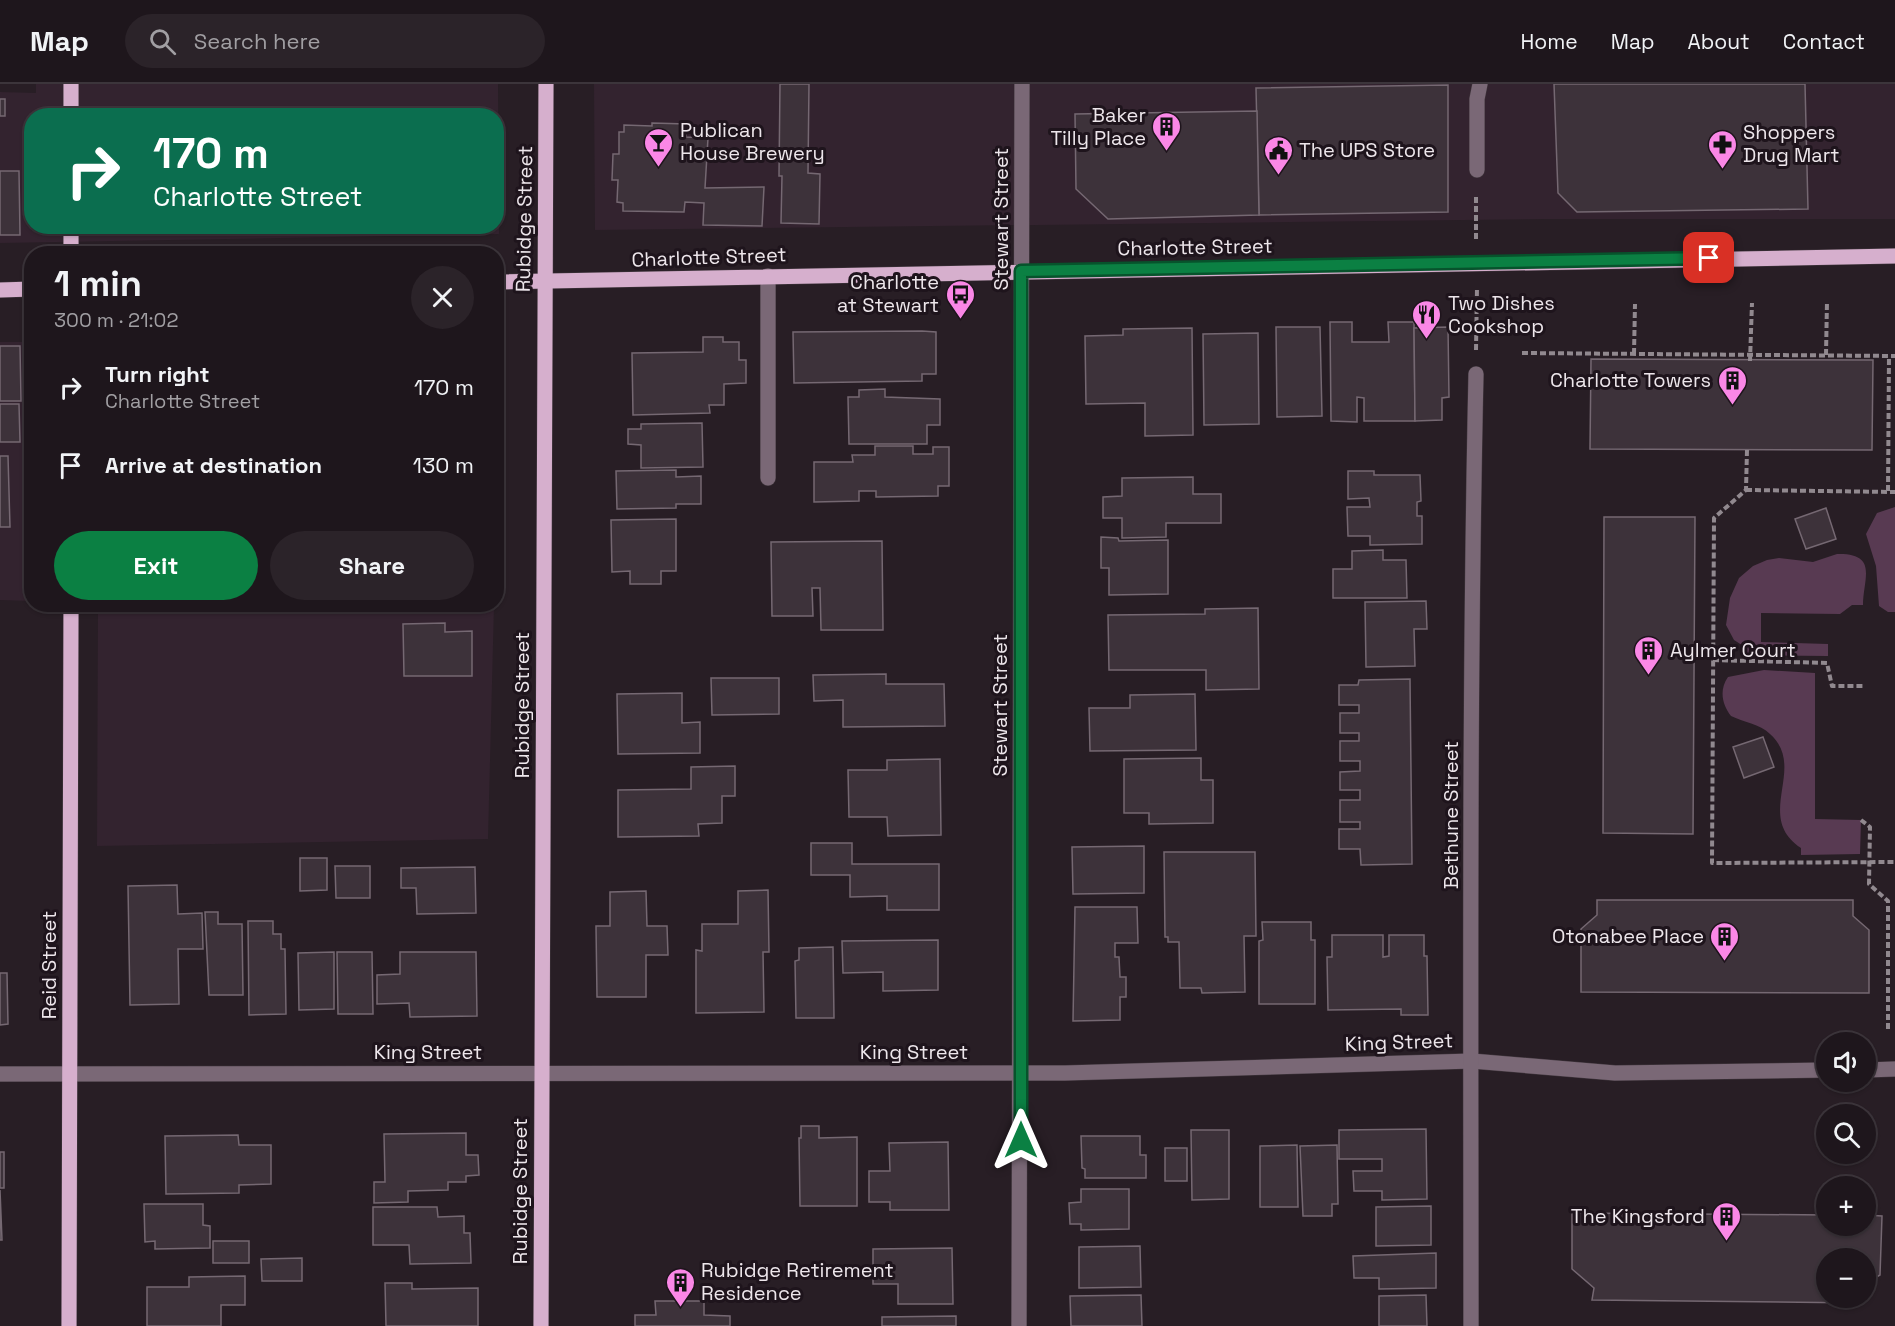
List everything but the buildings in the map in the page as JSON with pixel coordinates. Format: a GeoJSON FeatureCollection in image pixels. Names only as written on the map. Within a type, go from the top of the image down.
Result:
{"type":"FeatureCollection","features":[{"type":"Feature","properties":{"kind":"main road"},"geometry":{"type":"LineString","coordinates":[[71,84],[71,108]]}},
{"type":"Feature","properties":{"kind":"main road","name":"Rubidge Street"},"geometry":{"type":"LineString","coordinates":[[541,1326],[546,84]]}},
{"type":"Feature","properties":{"kind":"main road","name":"Charlotte Street"},"geometry":{"type":"LineString","coordinates":[[504,282],[1895,256]]}},
{"type":"Feature","properties":{"kind":"main road"},"geometry":{"type":"LineString","coordinates":[[0,290],[24,289]]}},
{"type":"Feature","properties":{"kind":"main road","name":"Reid Street"},"geometry":{"type":"LineString","coordinates":[[69,1326],[72,612]]}},
{"type":"Feature","properties":{"kind":"street","name":"Stewart Street"},"geometry":{"type":"LineString","coordinates":[[1019,1326],[1022,84]]}},
{"type":"Feature","properties":{"kind":"street"},"geometry":{"type":"LineString","coordinates":[[1477,170],[1477,99],[1480,84]]}},
{"type":"Feature","properties":{"kind":"street"},"geometry":{"type":"LineString","coordinates":[[768,276],[768,478]]}},
{"type":"Feature","properties":{"kind":"street","name":"Bethune Street"},"geometry":{"type":"LineString","coordinates":[[1471,1326],[1476,374]]}},
{"type":"Feature","properties":{"kind":"street","name":"King Street"},"geometry":{"type":"LineString","coordinates":[[0,1074],[1021,1072],[1472,1061],[1615,1073],[1816,1070]]}},
{"type":"Feature","properties":{"kind":"street"},"geometry":{"type":"LineString","coordinates":[[1876,1070],[1895,1069]]}},
{"type":"Feature","properties":{"kind":"path"},"geometry":{"type":"LineString","coordinates":[[1826,355],[1827,301]]}},
{"type":"Feature","properties":{"kind":"path"},"geometry":{"type":"LineString","coordinates":[[1750,358],[1752,303]]}},
{"type":"Feature","properties":{"kind":"path"},"geometry":{"type":"LineString","coordinates":[[1634,355],[1635,304]]}},
{"type":"Feature","properties":{"kind":"path"},"geometry":{"type":"LineString","coordinates":[[1476,374],[1478,305]]}},
{"type":"Feature","properties":{"kind":"path"},"geometry":{"type":"LineString","coordinates":[[1522,353],[1750,358],[1826,355],[1895,356]]}},
{"type":"Feature","properties":{"kind":"path"},"geometry":{"type":"LineString","coordinates":[[1888,356],[1888,491]]}},
{"type":"Feature","properties":{"kind":"path"},"geometry":{"type":"LineString","coordinates":[[1746,490],[1747,450]]}},
{"type":"Feature","properties":{"kind":"path"},"geometry":{"type":"LineString","coordinates":[[1895,492],[1746,490],[1714,518],[1712,863],[1895,862]]}},
{"type":"Feature","properties":{"kind":"path"},"geometry":{"type":"LineString","coordinates":[[1713,660],[1827,663],[1832,686],[1863,686]]}},
{"type":"Feature","properties":{"kind":"path"},"geometry":{"type":"LineString","coordinates":[[1861,820],[1870,827],[1869,884],[1888,901],[1887,1029]]}},
{"type":"Feature","properties":{"kind":"shaded area"},"geometry":{"type":"Polygon","coordinates":[[[36,84],[498,84],[498,108],[24,108],[24,234],[499,234],[0,243],[0,92],[36,93],[36,84]]]}},
{"type":"Feature","properties":{"kind":"shaded area"},"geometry":{"type":"Polygon","coordinates":[[[594,84],[1895,84],[1895,219],[1546,219],[595,230],[594,84]]]}},
{"type":"Feature","properties":{"kind":"shaded area"},"geometry":{"type":"Polygon","coordinates":[[[0,342],[24,342],[24,601],[0,600],[0,342]]]}},
{"type":"Feature","properties":{"kind":"shaded area"},"geometry":{"type":"Polygon","coordinates":[[[1895,507],[1895,612],[1888,612],[1879,606],[1876,566],[1866,534],[1877,513],[1895,507]]]}},
{"type":"Feature","properties":{"kind":"shaded area"},"geometry":{"type":"Polygon","coordinates":[[[1837,554],[1859,558],[1864,563],[1866,577],[1863,605],[1852,605],[1840,614],[1761,613],[1761,642],[1828,644],[1828,656],[1745,655],[1745,647],[1734,640],[1726,625],[1730,598],[1739,578],[1753,566],[1767,560],[1779,558],[1813,562],[1837,554]]]}},
{"type":"Feature","properties":{"kind":"shaded area"},"geometry":{"type":"Polygon","coordinates":[[[98,612],[494,612],[488,839],[97,846],[98,612]]]}},
{"type":"Feature","properties":{"kind":"shaded area"},"geometry":{"type":"Polygon","coordinates":[[[1764,670],[1815,673],[1815,819],[1861,820],[1860,854],[1801,855],[1801,848],[1787,835],[1781,821],[1784,762],[1780,747],[1766,731],[1731,716],[1725,707],[1723,697],[1723,687],[1728,677],[1764,670]]]}},
{"type":"Feature","properties":{"kind":"place","name":"Baker Tilly Place"},"geometry":{"type":"Point","coordinates":[1167,152]}},
{"type":"Feature","properties":{"kind":"place","name":"Publican House Brewery"},"geometry":{"type":"Point","coordinates":[659,168]}},
{"type":"Feature","properties":{"kind":"place","name":"Shoppers Drug Mart"},"geometry":{"type":"Point","coordinates":[1722,170]}},
{"type":"Feature","properties":{"kind":"place","name":"The UPS Store"},"geometry":{"type":"Point","coordinates":[1278,176]}},
{"type":"Feature","properties":{"kind":"place","name":"Charlotte at Stewart"},"geometry":{"type":"Point","coordinates":[960,320]}},
{"type":"Feature","properties":{"kind":"place","name":"Two Dishes Cookshop"},"geometry":{"type":"Point","coordinates":[1427,340]}},
{"type":"Feature","properties":{"kind":"place","name":"Charlotte Towers"},"geometry":{"type":"Point","coordinates":[1732,406]}},
{"type":"Feature","properties":{"kind":"place","name":"Aylmer Court"},"geometry":{"type":"Point","coordinates":[1649,676]}},
{"type":"Feature","properties":{"kind":"place","name":"Otonabee Place"},"geometry":{"type":"Point","coordinates":[1725,962]}},
{"type":"Feature","properties":{"kind":"place","name":"The Kingsford"},"geometry":{"type":"Point","coordinates":[1726,1242]}},
{"type":"Feature","properties":{"kind":"place","name":"Rubidge Retirement Residence"},"geometry":{"type":"Point","coordinates":[680,1308]}},
{"type":"Feature","properties":{"kind":"route"},"geometry":{"type":"LineString","coordinates":[[1021,1140],[1021,271],[1709,258]]}}]}
